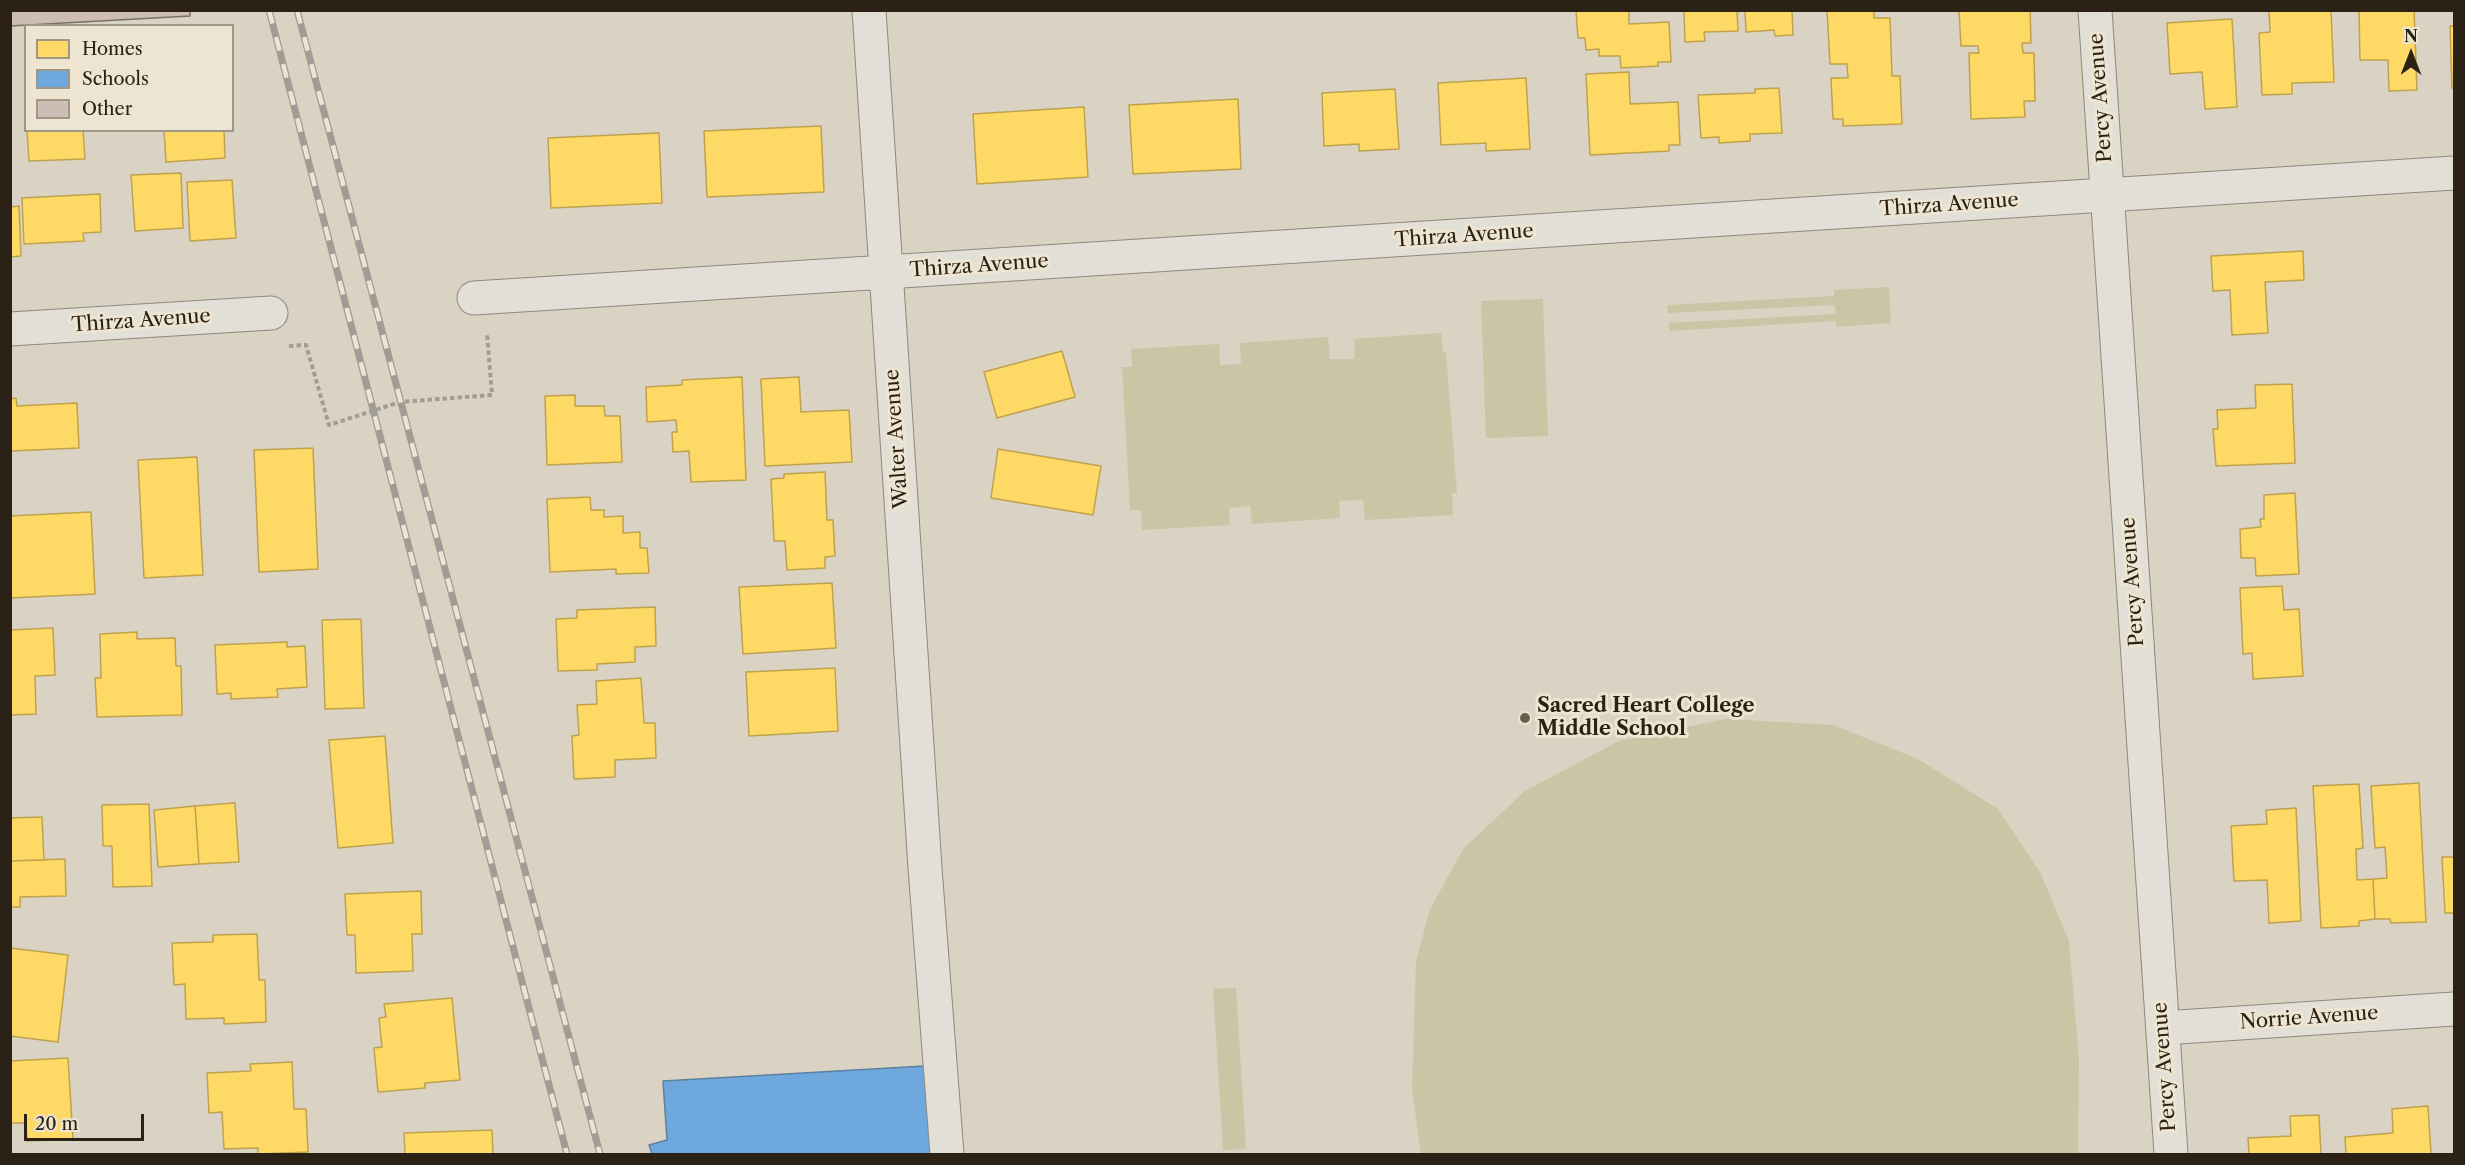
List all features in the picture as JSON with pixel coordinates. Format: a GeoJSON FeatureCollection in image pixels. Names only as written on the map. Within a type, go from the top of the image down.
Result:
{"type":"FeatureCollection","features":[{"type":"Feature","properties":{"kind":"street","name":"Walter Avenue"},"geometry":{"type":"LineString","coordinates":[[869,10],[925,868],[947,1155]]}},
{"type":"Feature","properties":{"kind":"street","name":"Percy Avenue"},"geometry":{"type":"LineString","coordinates":[[2095,10],[2171,1155]]}},
{"type":"Feature","properties":{"kind":"street","name":"Thirza Avenue"},"geometry":{"type":"LineString","coordinates":[[479,298],[2454,173]]}},
{"type":"Feature","properties":{"kind":"street","name":"Thirza Avenue"},"geometry":{"type":"LineString","coordinates":[[10,329],[271,313]]}},
{"type":"Feature","properties":{"kind":"street","name":"Norrie Avenue"},"geometry":{"type":"LineString","coordinates":[[2163,1028],[2454,1009]]}},
{"type":"Feature","properties":{"kind":"path"},"geometry":{"type":"LineString","coordinates":[[285,346],[306,345],[329,425],[400,402],[492,395],[479,298]]}},
{"type":"Feature","properties":{"kind":"shaded area"},"geometry":{"type":"Polygon","coordinates":[[[1889,287],[1891,323],[1836,327],[1836,321],[1669,331],[1669,323],[1835,314],[1835,305],[1668,313],[1667,305],[1834,296],[1834,290],[1889,287]]]}},
{"type":"Feature","properties":{"kind":"shaded area"},"geometry":{"type":"Polygon","coordinates":[[[1543,299],[1548,436],[1486,438],[1481,301],[1543,299]]]}},
{"type":"Feature","properties":{"kind":"shaded area"},"geometry":{"type":"Polygon","coordinates":[[[1441,333],[1443,352],[1446,352],[1457,493],[1452,493],[1453,515],[1365,520],[1363,500],[1339,501],[1340,518],[1252,524],[1250,506],[1229,508],[1230,525],[1142,530],[1141,510],[1130,510],[1122,367],[1132,367],[1131,349],[1219,344],[1220,365],[1241,364],[1240,343],[1328,337],[1330,359],[1355,359],[1354,339],[1441,333]]]}},
{"type":"Feature","properties":{"kind":"shaded area"},"geometry":{"type":"Polygon","coordinates":[[[1726,719],[1833,725],[1918,759],[1998,809],[2040,872],[2069,941],[2079,1060],[2078,1154],[1421,1154],[1412,1089],[1416,962],[1430,909],[1464,848],[1525,791],[1619,741],[1726,719]]]}},
{"type":"Feature","properties":{"kind":"shaded area"},"geometry":{"type":"Polygon","coordinates":[[[1236,988],[1246,1149],[1223,1150],[1213,989],[1236,988]]]}},
{"type":"Feature","properties":{"kind":"building: Homes"},"geometry":{"type":"Polygon","coordinates":[[[1576,10],[1629,10],[1629,24],[1669,22],[1671,62],[1658,62],[1658,66],[1621,68],[1620,56],[1599,56],[1599,49],[1586,50],[1585,38],[1578,38],[1576,10]]]}},
{"type":"Feature","properties":{"kind":"building: Homes"},"geometry":{"type":"Polygon","coordinates":[[[1684,10],[1737,10],[1738,31],[1704,32],[1705,41],[1685,42],[1684,10]]]}},
{"type":"Feature","properties":{"kind":"building: Homes"},"geometry":{"type":"Polygon","coordinates":[[[1745,10],[1792,10],[1793,35],[1775,36],[1774,30],[1746,32],[1745,10]]]}},
{"type":"Feature","properties":{"kind":"building: Homes"},"geometry":{"type":"Polygon","coordinates":[[[1827,10],[1874,10],[1874,18],[1890,18],[1892,76],[1900,76],[1902,124],[1843,126],[1843,119],[1833,119],[1831,78],[1848,78],[1847,64],[1830,64],[1827,10]]]}},
{"type":"Feature","properties":{"kind":"building: Homes"},"geometry":{"type":"Polygon","coordinates":[[[1959,10],[2030,10],[2031,43],[2022,43],[2023,53],[2034,53],[2035,101],[2024,101],[2025,117],[1971,119],[1969,53],[1979,53],[1978,46],[1961,46],[1959,10]]]}},
{"type":"Feature","properties":{"kind":"building: Homes"},"geometry":{"type":"Polygon","coordinates":[[[2269,10],[2331,10],[2334,82],[2292,83],[2292,94],[2262,95],[2259,33],[2270,32],[2269,10]]]}},
{"type":"Feature","properties":{"kind":"building: Homes"},"geometry":{"type":"Polygon","coordinates":[[[2359,10],[2414,10],[2417,90],[2389,91],[2388,60],[2360,60],[2359,10]]]}},
{"type":"Feature","properties":{"kind":"building: Homes"},"geometry":{"type":"Polygon","coordinates":[[[2232,19],[2237,107],[2205,109],[2202,72],[2170,74],[2167,23],[2232,19]]]}},
{"type":"Feature","properties":{"kind":"building: Homes"},"geometry":{"type":"Polygon","coordinates":[[[2450,26],[2454,26],[2454,88],[2452,88],[2450,26]]]}},
{"type":"Feature","properties":{"kind":"building: Homes"},"geometry":{"type":"Polygon","coordinates":[[[1629,72],[1630,104],[1678,102],[1680,145],[1669,145],[1669,151],[1590,155],[1586,74],[1629,72]]]}},
{"type":"Feature","properties":{"kind":"building: Homes"},"geometry":{"type":"Polygon","coordinates":[[[1526,78],[1530,149],[1486,151],[1486,143],[1441,145],[1438,83],[1526,78]]]}},
{"type":"Feature","properties":{"kind":"building: Homes"},"geometry":{"type":"Polygon","coordinates":[[[1779,88],[1782,133],[1750,134],[1750,141],[1719,143],[1719,137],[1701,138],[1698,95],[1755,93],[1755,89],[1779,88]]]}},
{"type":"Feature","properties":{"kind":"building: Homes"},"geometry":{"type":"Polygon","coordinates":[[[1395,89],[1399,149],[1359,151],[1359,144],[1324,146],[1322,93],[1395,89]]]}},
{"type":"Feature","properties":{"kind":"building: Homes"},"geometry":{"type":"Polygon","coordinates":[[[1238,99],[1241,169],[1133,174],[1129,105],[1238,99]]]}},
{"type":"Feature","properties":{"kind":"building: Homes"},"geometry":{"type":"Polygon","coordinates":[[[1084,107],[1088,177],[977,184],[973,114],[1084,107]]]}},
{"type":"Feature","properties":{"kind":"building: Homes"},"geometry":{"type":"Polygon","coordinates":[[[821,126],[824,192],[707,197],[704,131],[821,126]]]}},
{"type":"Feature","properties":{"kind":"building: Homes"},"geometry":{"type":"Polygon","coordinates":[[[27,132],[83,132],[85,159],[29,161],[27,132]]]}},
{"type":"Feature","properties":{"kind":"building: Homes"},"geometry":{"type":"Polygon","coordinates":[[[164,132],[224,132],[225,158],[166,162],[164,132]]]}},
{"type":"Feature","properties":{"kind":"building: Homes"},"geometry":{"type":"Polygon","coordinates":[[[659,133],[662,203],[551,208],[548,138],[659,133]]]}},
{"type":"Feature","properties":{"kind":"building: Homes"},"geometry":{"type":"Polygon","coordinates":[[[181,173],[183,228],[135,231],[131,175],[181,173]]]}},
{"type":"Feature","properties":{"kind":"building: Homes"},"geometry":{"type":"Polygon","coordinates":[[[232,180],[236,238],[190,241],[187,182],[232,180]]]}},
{"type":"Feature","properties":{"kind":"building: Homes"},"geometry":{"type":"Polygon","coordinates":[[[100,194],[101,232],[83,233],[84,241],[24,244],[22,198],[100,194]]]}},
{"type":"Feature","properties":{"kind":"building: Homes"},"geometry":{"type":"Polygon","coordinates":[[[19,206],[21,256],[10,257],[10,207],[19,206]]]}},
{"type":"Feature","properties":{"kind":"building: Homes"},"geometry":{"type":"Polygon","coordinates":[[[2303,251],[2304,280],[2265,282],[2268,333],[2232,335],[2230,290],[2213,291],[2211,256],[2303,251]]]}},
{"type":"Feature","properties":{"kind":"building: Homes"},"geometry":{"type":"Polygon","coordinates":[[[1062,351],[1075,397],[997,418],[984,372],[1062,351]]]}},
{"type":"Feature","properties":{"kind":"building: Homes"},"geometry":{"type":"Polygon","coordinates":[[[742,377],[746,480],[691,482],[689,451],[673,452],[672,432],[677,432],[676,420],[647,422],[646,387],[682,385],[682,380],[742,377]]]}},
{"type":"Feature","properties":{"kind":"building: Homes"},"geometry":{"type":"Polygon","coordinates":[[[799,377],[801,412],[849,410],[852,462],[765,466],[761,379],[799,377]]]}},
{"type":"Feature","properties":{"kind":"building: Homes"},"geometry":{"type":"Polygon","coordinates":[[[2292,384],[2295,463],[2216,466],[2213,429],[2218,429],[2217,410],[2256,408],[2255,385],[2292,384]]]}},
{"type":"Feature","properties":{"kind":"building: Homes"},"geometry":{"type":"Polygon","coordinates":[[[575,395],[575,406],[604,406],[605,416],[620,416],[622,462],[547,465],[545,396],[575,395]]]}},
{"type":"Feature","properties":{"kind":"building: Homes"},"geometry":{"type":"Polygon","coordinates":[[[16,398],[17,406],[77,403],[79,448],[10,451],[10,399],[16,398]]]}},
{"type":"Feature","properties":{"kind":"building: Homes"},"geometry":{"type":"Polygon","coordinates":[[[313,448],[318,569],[259,572],[254,450],[313,448]]]}},
{"type":"Feature","properties":{"kind":"building: Homes"},"geometry":{"type":"Polygon","coordinates":[[[998,449],[1101,466],[1093,515],[991,498],[998,449]]]}},
{"type":"Feature","properties":{"kind":"building: Homes"},"geometry":{"type":"Polygon","coordinates":[[[197,457],[203,575],[144,578],[138,460],[197,457]]]}},
{"type":"Feature","properties":{"kind":"building: Homes"},"geometry":{"type":"Polygon","coordinates":[[[825,472],[827,520],[833,520],[835,556],[825,557],[825,568],[787,570],[785,541],[774,541],[771,479],[784,478],[784,474],[825,472]]]}},
{"type":"Feature","properties":{"kind":"building: Homes"},"geometry":{"type":"Polygon","coordinates":[[[2295,493],[2299,574],[2256,576],[2255,558],[2241,558],[2240,529],[2261,527],[2260,519],[2264,519],[2264,495],[2295,493]]]}},
{"type":"Feature","properties":{"kind":"building: Homes"},"geometry":{"type":"Polygon","coordinates":[[[590,497],[591,510],[604,510],[604,517],[623,516],[623,533],[640,532],[640,548],[647,548],[649,573],[616,574],[616,569],[550,572],[547,499],[590,497]]]}},
{"type":"Feature","properties":{"kind":"building: Homes"},"geometry":{"type":"Polygon","coordinates":[[[91,512],[95,594],[10,598],[10,516],[91,512]]]}},
{"type":"Feature","properties":{"kind":"building: Homes"},"geometry":{"type":"Polygon","coordinates":[[[832,583],[836,648],[743,654],[739,587],[832,583]]]}},
{"type":"Feature","properties":{"kind":"building: Homes"},"geometry":{"type":"Polygon","coordinates":[[[2282,586],[2284,610],[2299,609],[2303,676],[2253,679],[2252,653],[2243,654],[2240,588],[2282,586]]]}},
{"type":"Feature","properties":{"kind":"building: Homes"},"geometry":{"type":"Polygon","coordinates":[[[655,607],[656,646],[635,647],[635,662],[597,664],[597,670],[558,671],[556,619],[577,618],[577,610],[655,607]]]}},
{"type":"Feature","properties":{"kind":"building: Homes"},"geometry":{"type":"Polygon","coordinates":[[[361,619],[364,708],[325,709],[322,620],[361,619]]]}},
{"type":"Feature","properties":{"kind":"building: Homes"},"geometry":{"type":"Polygon","coordinates":[[[53,628],[55,675],[35,676],[36,714],[10,715],[10,630],[53,628]]]}},
{"type":"Feature","properties":{"kind":"building: Homes"},"geometry":{"type":"Polygon","coordinates":[[[137,632],[137,639],[175,638],[176,666],[181,666],[182,715],[97,717],[95,678],[101,678],[100,634],[137,632]]]}},
{"type":"Feature","properties":{"kind":"building: Homes"},"geometry":{"type":"Polygon","coordinates":[[[287,642],[287,647],[305,646],[307,687],[277,689],[278,697],[231,699],[231,693],[217,694],[215,645],[287,642]]]}},
{"type":"Feature","properties":{"kind":"building: Homes"},"geometry":{"type":"Polygon","coordinates":[[[835,668],[838,731],[749,736],[746,672],[835,668]]]}},
{"type":"Feature","properties":{"kind":"building: Homes"},"geometry":{"type":"Polygon","coordinates":[[[641,678],[644,723],[655,723],[656,758],[615,760],[615,777],[574,779],[572,736],[579,735],[577,705],[597,704],[596,681],[641,678]]]}},
{"type":"Feature","properties":{"kind":"building: Homes"},"geometry":{"type":"Polygon","coordinates":[[[385,736],[393,843],[338,848],[329,740],[385,736]]]}},
{"type":"Feature","properties":{"kind":"building: Homes"},"geometry":{"type":"Polygon","coordinates":[[[2419,783],[2426,922],[2391,923],[2390,919],[2375,919],[2373,879],[2387,878],[2385,847],[2375,848],[2371,786],[2419,783]]]}},
{"type":"Feature","properties":{"kind":"building: Homes"},"geometry":{"type":"Polygon","coordinates":[[[2359,784],[2363,848],[2356,849],[2357,880],[2373,879],[2375,919],[2359,921],[2359,926],[2321,928],[2313,786],[2359,784]]]}},
{"type":"Feature","properties":{"kind":"building: Homes"},"geometry":{"type":"Polygon","coordinates":[[[235,803],[239,862],[199,864],[195,806],[235,803]]]}},
{"type":"Feature","properties":{"kind":"building: Homes"},"geometry":{"type":"Polygon","coordinates":[[[149,804],[152,886],[113,887],[112,846],[103,846],[102,805],[149,804]]]}},
{"type":"Feature","properties":{"kind":"building: Homes"},"geometry":{"type":"Polygon","coordinates":[[[195,806],[199,864],[158,867],[154,810],[195,806]]]}},
{"type":"Feature","properties":{"kind":"building: Homes"},"geometry":{"type":"Polygon","coordinates":[[[2296,808],[2301,921],[2269,923],[2267,880],[2234,881],[2231,826],[2267,824],[2266,810],[2296,808]]]}},
{"type":"Feature","properties":{"kind":"building: Homes"},"geometry":{"type":"Polygon","coordinates":[[[42,817],[44,860],[10,861],[10,818],[42,817]]]}},
{"type":"Feature","properties":{"kind":"building: Homes"},"geometry":{"type":"Polygon","coordinates":[[[2442,857],[2454,857],[2454,913],[2445,913],[2442,857]]]}},
{"type":"Feature","properties":{"kind":"building: Homes"},"geometry":{"type":"Polygon","coordinates":[[[65,859],[66,896],[20,897],[20,907],[10,907],[10,861],[65,859]]]}},
{"type":"Feature","properties":{"kind":"building: Homes"},"geometry":{"type":"Polygon","coordinates":[[[421,891],[422,934],[412,934],[413,971],[356,973],[355,935],[347,935],[345,894],[421,891]]]}},
{"type":"Feature","properties":{"kind":"building: Homes"},"geometry":{"type":"Polygon","coordinates":[[[257,934],[259,980],[265,980],[266,1022],[224,1024],[224,1018],[186,1019],[185,984],[174,985],[172,943],[213,942],[213,935],[257,934]]]}},
{"type":"Feature","properties":{"kind":"building: Homes"},"geometry":{"type":"Polygon","coordinates":[[[10,948],[68,955],[58,1042],[10,1036],[10,948]]]}},
{"type":"Feature","properties":{"kind":"building: Homes"},"geometry":{"type":"Polygon","coordinates":[[[452,998],[460,1080],[425,1083],[425,1088],[378,1092],[374,1048],[382,1047],[379,1018],[386,1017],[384,1004],[452,998]]]}},
{"type":"Feature","properties":{"kind":"building: Homes"},"geometry":{"type":"Polygon","coordinates":[[[68,1058],[73,1139],[27,1141],[26,1123],[10,1123],[10,1061],[68,1058]]]}},
{"type":"Feature","properties":{"kind":"building: Homes"},"geometry":{"type":"Polygon","coordinates":[[[292,1062],[294,1109],[306,1109],[308,1152],[258,1154],[258,1148],[224,1149],[222,1112],[209,1113],[207,1073],[251,1071],[250,1064],[292,1062]]]}},
{"type":"Feature","properties":{"kind":"building: Homes"},"geometry":{"type":"Polygon","coordinates":[[[2428,1106],[2431,1154],[2346,1154],[2345,1137],[2393,1133],[2392,1109],[2428,1106]]]}},
{"type":"Feature","properties":{"kind":"building: Homes"},"geometry":{"type":"Polygon","coordinates":[[[2319,1115],[2321,1154],[2249,1154],[2248,1138],[2291,1136],[2290,1116],[2319,1115]]]}},
{"type":"Feature","properties":{"kind":"building: Homes"},"geometry":{"type":"Polygon","coordinates":[[[492,1130],[493,1154],[405,1154],[404,1133],[492,1130]]]}},
{"type":"Feature","properties":{"kind":"building: Schools"},"geometry":{"type":"Polygon","coordinates":[[[925,1066],[932,1154],[652,1154],[649,1145],[667,1140],[663,1081],[925,1066]]]}},
{"type":"Feature","properties":{"kind":"building: Other"},"geometry":{"type":"Polygon","coordinates":[[[10,10],[190,10],[190,16],[10,26],[10,10]]]}},
{"type":"Feature","properties":{"kind":"railway"},"geometry":{"type":"LineString","coordinates":[[269,10],[567,1154]]}},
{"type":"Feature","properties":{"kind":"railway"},"geometry":{"type":"LineString","coordinates":[[297,10],[600,1154]]}},
{"type":"Feature","properties":{"kind":"place","name":"Sacred Heart College Middle School"},"geometry":{"type":"Point","coordinates":[1525,718]}}]}
